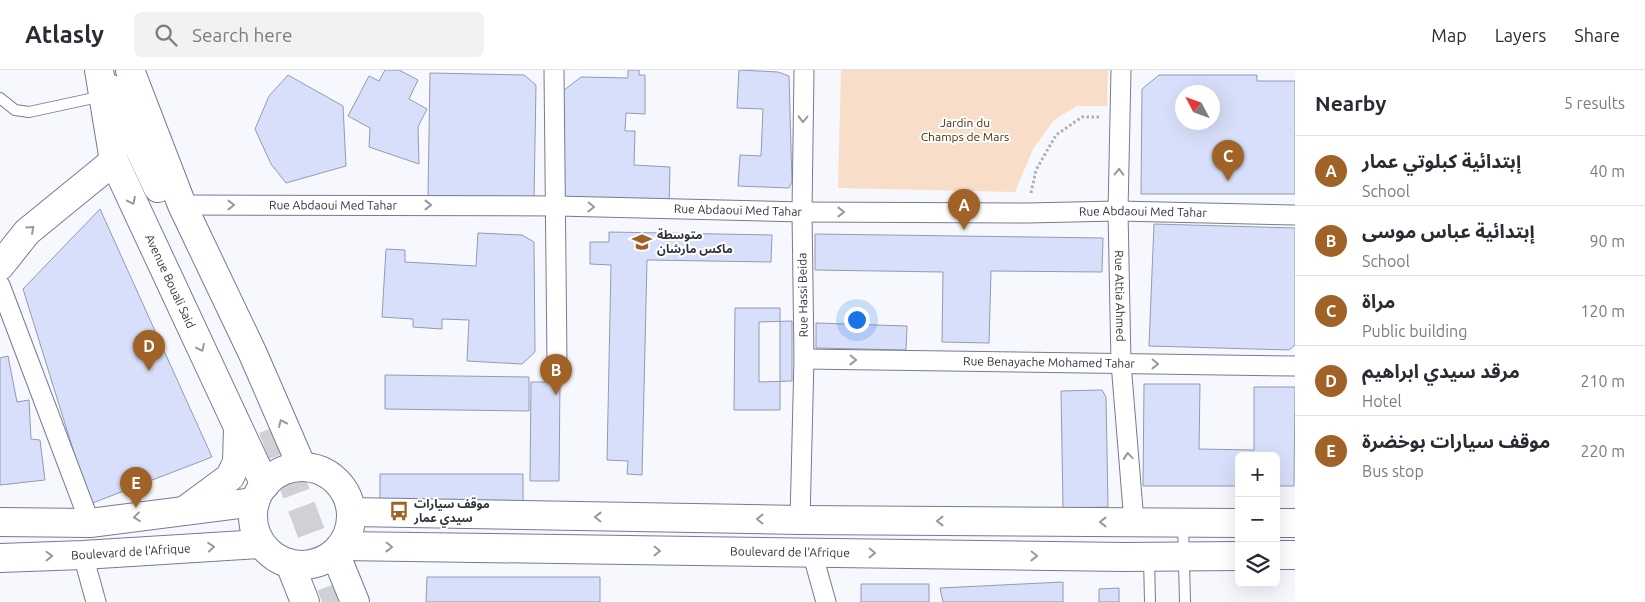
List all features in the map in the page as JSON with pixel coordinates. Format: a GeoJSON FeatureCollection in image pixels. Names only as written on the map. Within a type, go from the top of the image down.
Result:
{"type":"FeatureCollection","features":[{"type":"Feature","properties":{"kind":"main road"},"geometry":{"type":"LineString","coordinates":[[129,70],[172,201],[218,306]]}},
{"type":"Feature","properties":{"kind":"main road"},"geometry":{"type":"LineString","coordinates":[[101,79],[172,201],[253,354],[302,468]]}},
{"type":"Feature","properties":{"kind":"main road","name":"Avenue Bouali Said"},"geometry":{"type":"LineString","coordinates":[[101,79],[114,161],[238,427],[260,493]]}},
{"type":"Feature","properties":{"kind":"main road"},"geometry":{"type":"LineString","coordinates":[[0,266],[27,232],[114,161]]}},
{"type":"Feature","properties":{"kind":"main road"},"geometry":{"type":"LineString","coordinates":[[185,511],[230,477],[237,462],[238,427]]}},
{"type":"Feature","properties":{"kind":"main road"},"geometry":{"type":"LineString","coordinates":[[302,468],[314,469],[325,473],[335,480],[343,489],[351,512],[347,536],[338,549],[325,560],[302,566],[279,560],[269,553],[261,544],[255,531],[253,516],[260,493],[275,475],[288,470],[302,468]]}},
{"type":"Feature","properties":{"kind":"main road"},"geometry":{"type":"LineString","coordinates":[[0,522],[90,523],[185,511],[260,493]]}},
{"type":"Feature","properties":{"kind":"main road"},"geometry":{"type":"LineString","coordinates":[[351,512],[800,520],[1235,523]]}},
{"type":"Feature","properties":{"kind":"main road"},"geometry":{"type":"LineString","coordinates":[[1280,523],[1295,523]]}},
{"type":"Feature","properties":{"kind":"main road","name":"Boulevard de l'Afrique"},"geometry":{"type":"LineString","coordinates":[[0,558],[261,544]]}},
{"type":"Feature","properties":{"kind":"main road"},"geometry":{"type":"LineString","coordinates":[[338,549],[355,602]]}},
{"type":"Feature","properties":{"kind":"main road","name":"Boulevard de l'Afrique"},"geometry":{"type":"LineString","coordinates":[[338,549],[812,552],[1149,558],[1235,556]]}},
{"type":"Feature","properties":{"kind":"main road"},"geometry":{"type":"LineString","coordinates":[[1280,555],[1295,555]]}},
{"type":"Feature","properties":{"kind":"main road"},"geometry":{"type":"LineString","coordinates":[[290,564],[306,602]]}},
{"type":"Feature","properties":{"kind":"street"},"geometry":{"type":"LineString","coordinates":[[554,70],[557,206],[557,363]]}},
{"type":"Feature","properties":{"kind":"street","name":"Rue Hassi Beida"},"geometry":{"type":"LineString","coordinates":[[800,520],[804,359],[802,212],[804,70]]}},
{"type":"Feature","properties":{"kind":"street","name":"Rue Attia Ahmed"},"geometry":{"type":"LineString","coordinates":[[1121,70],[1118,211],[1121,363],[1134,522]]}},
{"type":"Feature","properties":{"kind":"street","name":"Rue Abdaoui Med Tahar"},"geometry":{"type":"LineString","coordinates":[[172,201],[557,206],[802,212],[1027,213],[1118,211],[1295,215]]}},
{"type":"Feature","properties":{"kind":"street"},"geometry":{"type":"LineString","coordinates":[[0,285],[90,523]]}},
{"type":"Feature","properties":{"kind":"street","name":"Rue Benayache Mohamed Tahar"},"geometry":{"type":"LineString","coordinates":[[804,359],[1295,366]]}},
{"type":"Feature","properties":{"kind":"street"},"geometry":{"type":"LineString","coordinates":[[812,552],[826,602]]}},
{"type":"Feature","properties":{"kind":"street"},"geometry":{"type":"LineString","coordinates":[[83,555],[96,602]]}},
{"type":"Feature","properties":{"kind":"lane"},"geometry":{"type":"LineString","coordinates":[[0,98],[15,110],[28,112],[101,79]]}},
{"type":"Feature","properties":{"kind":"lane"},"geometry":{"type":"LineString","coordinates":[[1183,523],[1186,602]]}},
{"type":"Feature","properties":{"kind":"lane"},"geometry":{"type":"LineString","coordinates":[[1149,558],[1150,602]]}},
{"type":"Feature","properties":{"kind":"path"},"geometry":{"type":"LineString","coordinates":[[1027,213],[1036,170],[1056,135],[1082,117],[1120,116]]}},
{"type":"Feature","properties":{"kind":"green space","name":"Jardin du Champs de Mars"},"geometry":{"type":"Polygon","coordinates":[[[841,70],[1108,70],[1107,106],[1077,106],[1054,120],[1033,149],[1015,192],[838,188],[841,70]]]}},
{"type":"Feature","properties":{"kind":"building"},"geometry":{"type":"Polygon","coordinates":[[[385,70],[399,70],[418,80],[409,99],[427,109],[418,127],[419,164],[369,147],[370,128],[348,116],[369,76],[379,81],[385,70]]]}},
{"type":"Feature","properties":{"kind":"building"},"geometry":{"type":"Polygon","coordinates":[[[628,70],[639,70],[639,75],[645,75],[645,114],[626,113],[625,131],[635,131],[634,165],[670,167],[669,206],[559,203],[563,91],[581,77],[628,78],[628,70]]]}},
{"type":"Feature","properties":{"kind":"building"},"geometry":{"type":"Polygon","coordinates":[[[739,70],[778,72],[789,76],[792,182],[789,188],[738,186],[740,155],[761,156],[763,109],[737,108],[739,70]]]}},
{"type":"Feature","properties":{"kind":"building"},"geometry":{"type":"Polygon","coordinates":[[[430,73],[524,75],[536,85],[534,198],[428,197],[430,73]]]}},
{"type":"Feature","properties":{"kind":"building"},"geometry":{"type":"Polygon","coordinates":[[[288,75],[343,106],[346,166],[286,183],[271,164],[255,129],[269,96],[288,75]]]}},
{"type":"Feature","properties":{"kind":"building"},"geometry":{"type":"Polygon","coordinates":[[[1159,75],[1257,75],[1257,81],[1295,81],[1295,194],[1141,194],[1142,89],[1159,75]]]}},
{"type":"Feature","properties":{"kind":"building"},"geometry":{"type":"Polygon","coordinates":[[[100,209],[212,457],[90,504],[23,289],[100,209]]]}},
{"type":"Feature","properties":{"kind":"building"},"geometry":{"type":"Polygon","coordinates":[[[1154,224],[1295,228],[1295,345],[1289,350],[1149,346],[1154,224]]]}},
{"type":"Feature","properties":{"kind":"building"},"geometry":{"type":"Polygon","coordinates":[[[609,232],[772,235],[771,262],[647,260],[642,475],[627,474],[628,461],[607,460],[611,265],[590,264],[590,242],[609,242],[609,232]]]}},
{"type":"Feature","properties":{"kind":"building"},"geometry":{"type":"Polygon","coordinates":[[[478,233],[522,235],[534,242],[535,352],[522,364],[467,361],[469,320],[442,319],[442,329],[413,327],[413,319],[382,317],[386,249],[405,250],[405,262],[476,266],[478,233]]]}},
{"type":"Feature","properties":{"kind":"building"},"geometry":{"type":"Polygon","coordinates":[[[815,234],[1103,238],[1102,272],[991,271],[989,343],[942,342],[943,272],[815,270],[815,234]]]}},
{"type":"Feature","properties":{"kind":"building"},"geometry":{"type":"Polygon","coordinates":[[[735,308],[780,308],[780,410],[734,410],[735,308]]]}},
{"type":"Feature","properties":{"kind":"building"},"geometry":{"type":"Polygon","coordinates":[[[792,321],[792,381],[759,382],[759,322],[792,321]]]}},
{"type":"Feature","properties":{"kind":"building"},"geometry":{"type":"Polygon","coordinates":[[[816,323],[907,326],[906,350],[816,348],[816,323]]]}},
{"type":"Feature","properties":{"kind":"building"},"geometry":{"type":"Polygon","coordinates":[[[8,356],[17,402],[29,400],[31,439],[40,440],[45,480],[0,485],[0,358],[8,356]]]}},
{"type":"Feature","properties":{"kind":"building"},"geometry":{"type":"Polygon","coordinates":[[[385,375],[529,377],[529,411],[385,409],[385,375]]]}},
{"type":"Feature","properties":{"kind":"building"},"geometry":{"type":"Polygon","coordinates":[[[531,382],[560,382],[559,481],[530,481],[531,382]]]}},
{"type":"Feature","properties":{"kind":"building"},"geometry":{"type":"Polygon","coordinates":[[[1144,384],[1200,384],[1199,449],[1254,450],[1254,387],[1295,387],[1294,486],[1280,486],[1280,452],[1235,452],[1235,486],[1143,486],[1144,384]]]}},
{"type":"Feature","properties":{"kind":"building"},"geometry":{"type":"Polygon","coordinates":[[[1102,390],[1106,397],[1108,507],[1063,508],[1061,391],[1102,390]]]}},
{"type":"Feature","properties":{"kind":"building"},"geometry":{"type":"Polygon","coordinates":[[[380,474],[523,474],[523,505],[380,505],[380,474]]]}},
{"type":"Feature","properties":{"kind":"building"},"geometry":{"type":"Polygon","coordinates":[[[427,577],[600,577],[600,602],[426,602],[427,577]]]}},
{"type":"Feature","properties":{"kind":"building"},"geometry":{"type":"Polygon","coordinates":[[[1063,582],[1063,602],[943,602],[940,588],[1063,582]]]}},
{"type":"Feature","properties":{"kind":"building"},"geometry":{"type":"Polygon","coordinates":[[[861,584],[929,584],[929,602],[861,602],[861,584]]]}},
{"type":"Feature","properties":{"kind":"building"},"geometry":{"type":"Polygon","coordinates":[[[1119,588],[1119,602],[1099,602],[1099,589],[1119,588]]]}},
{"type":"Feature","properties":{"kind":"tunnel"},"geometry":{"type":"LineString","coordinates":[[272,428],[337,602]]}},
{"type":"Feature","properties":{"kind":"place","name":"مراة"},"geometry":{"type":"Point","coordinates":[1228,181]}},
{"type":"Feature","properties":{"kind":"place","name":"إبتدائية كبلوتي عمار"},"geometry":{"type":"Point","coordinates":[964,230]}},
{"type":"Feature","properties":{"kind":"place","name":"متوسطة ماكس مارشان"},"geometry":{"type":"Point","coordinates":[642,242]}},
{"type":"Feature","properties":{"kind":"place","name":"مرقد سيدي ابراهيم"},"geometry":{"type":"Point","coordinates":[149,371]}},
{"type":"Feature","properties":{"kind":"place","name":"إبتدائية عباس موسى"},"geometry":{"type":"Point","coordinates":[556,395]}},
{"type":"Feature","properties":{"kind":"place","name":"موقف سيارات بوخضرة"},"geometry":{"type":"Point","coordinates":[136,508]}},
{"type":"Feature","properties":{"kind":"place","name":"موقف سيارات سيدي عمار"},"geometry":{"type":"Point","coordinates":[399,511]}}]}
